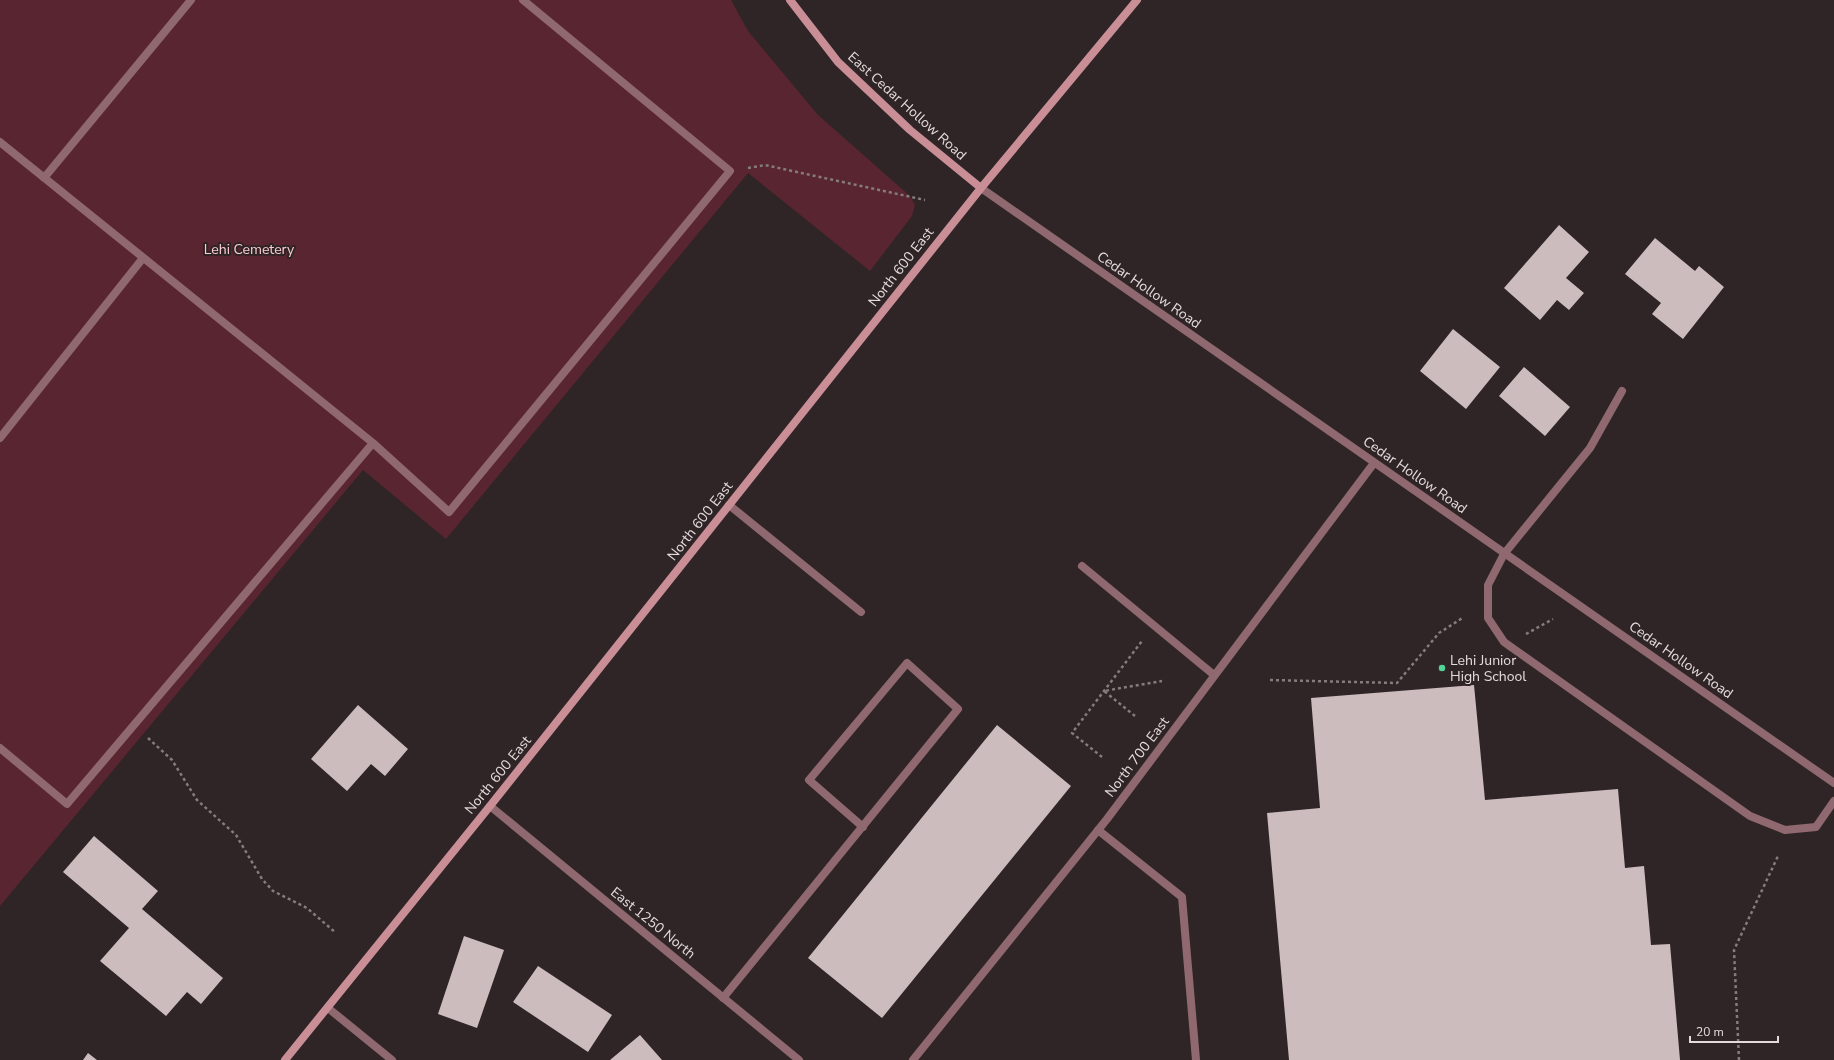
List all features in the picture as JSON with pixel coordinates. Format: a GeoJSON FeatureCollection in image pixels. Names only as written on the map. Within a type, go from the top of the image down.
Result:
{"type":"FeatureCollection","features":[{"type":"Feature","properties":{"kind":"street"},"geometry":{"type":"LineString","coordinates":[[44,178],[191,0]]}},
{"type":"Feature","properties":{"kind":"street"},"geometry":{"type":"LineString","coordinates":[[0,142],[373,443],[448,512],[730,171],[523,0]]}},
{"type":"Feature","properties":{"kind":"street","name":"East Cedar Hollow Road"},"geometry":{"type":"LineString","coordinates":[[790,0],[838,62],[910,130],[981,188]]}},
{"type":"Feature","properties":{"kind":"street","name":"North 600 East"},"geometry":{"type":"LineString","coordinates":[[285,1060],[490,806],[981,188],[1137,0]]}},
{"type":"Feature","properties":{"kind":"street","name":"Cedar Hollow Road"},"geometry":{"type":"LineString","coordinates":[[981,188],[1834,783]]}},
{"type":"Feature","properties":{"kind":"street"},"geometry":{"type":"LineString","coordinates":[[0,438],[144,258]]}},
{"type":"Feature","properties":{"kind":"street"},"geometry":{"type":"LineString","coordinates":[[1622,391],[1590,448],[1504,554],[1488,584],[1488,618],[1504,642],[1750,816],[1785,830],[1816,827],[1834,801]]}},
{"type":"Feature","properties":{"kind":"street"},"geometry":{"type":"LineString","coordinates":[[0,748],[67,804],[373,443]]}},
{"type":"Feature","properties":{"kind":"street","name":"North 700 East"},"geometry":{"type":"LineString","coordinates":[[913,1060],[1098,830],[1374,463]]}},
{"type":"Feature","properties":{"kind":"street"},"geometry":{"type":"LineString","coordinates":[[729,505],[861,612]]}},
{"type":"Feature","properties":{"kind":"street"},"geometry":{"type":"LineString","coordinates":[[1082,566],[1214,675]]}},
{"type":"Feature","properties":{"kind":"street"},"geometry":{"type":"LineString","coordinates":[[723,998],[958,709],[907,664],[809,780],[862,826]]}},
{"type":"Feature","properties":{"kind":"street","name":"East 1250 North"},"geometry":{"type":"LineString","coordinates":[[490,806],[799,1060]]}},
{"type":"Feature","properties":{"kind":"street"},"geometry":{"type":"LineString","coordinates":[[1098,830],[1182,897],[1196,1060]]}},
{"type":"Feature","properties":{"kind":"street"},"geometry":{"type":"LineString","coordinates":[[328,1008],[392,1060]]}},
{"type":"Feature","properties":{"kind":"path"},"geometry":{"type":"LineString","coordinates":[[730,171],[765,165],[925,200]]}},
{"type":"Feature","properties":{"kind":"path"},"geometry":{"type":"LineString","coordinates":[[1270,680],[1396,683],[1440,633],[1464,617]]}},
{"type":"Feature","properties":{"kind":"path"},"geometry":{"type":"LineString","coordinates":[[1507,644],[1553,619]]}},
{"type":"Feature","properties":{"kind":"path"},"geometry":{"type":"LineString","coordinates":[[1102,757],[1072,733],[1143,641]]}},
{"type":"Feature","properties":{"kind":"path"},"geometry":{"type":"LineString","coordinates":[[1104,691],[1162,681]]}},
{"type":"Feature","properties":{"kind":"path"},"geometry":{"type":"LineString","coordinates":[[1104,691],[1135,716]]}},
{"type":"Feature","properties":{"kind":"path"},"geometry":{"type":"LineString","coordinates":[[135,725],[172,760],[197,800],[236,835],[262,879],[273,891],[307,908],[336,933]]}},
{"type":"Feature","properties":{"kind":"path"},"geometry":{"type":"LineString","coordinates":[[1739,1060],[1734,950],[1778,856]]}},
{"type":"Feature","properties":{"kind":"green space","name":"Lehi Cemetery"},"geometry":{"type":"Polygon","coordinates":[[[0,0],[731,0],[748,31],[818,115],[910,196],[915,205],[912,216],[870,271],[748,173],[446,539],[363,470],[0,906],[0,0]]]}},
{"type":"Feature","properties":{"kind":"building"},"geometry":{"type":"Polygon","coordinates":[[[1559,225],[1589,252],[1566,278],[1584,293],[1569,310],[1557,300],[1540,320],[1504,288],[1559,225]]]}},
{"type":"Feature","properties":{"kind":"building"},"geometry":{"type":"Polygon","coordinates":[[[1655,238],[1695,271],[1699,266],[1724,287],[1683,339],[1652,314],[1661,303],[1625,274],[1655,238]]]}},
{"type":"Feature","properties":{"kind":"building"},"geometry":{"type":"Polygon","coordinates":[[[1453,329],[1500,367],[1466,409],[1420,371],[1453,329]]]}},
{"type":"Feature","properties":{"kind":"building"},"geometry":{"type":"Polygon","coordinates":[[[1524,367],[1570,407],[1545,436],[1499,396],[1524,367]]]}},
{"type":"Feature","properties":{"kind":"building"},"geometry":{"type":"Polygon","coordinates":[[[1474,685],[1485,800],[1618,789],[1625,868],[1644,866],[1651,945],[1670,944],[1680,1060],[1289,1060],[1267,813],[1320,808],[1311,698],[1474,685]]]}},
{"type":"Feature","properties":{"kind":"building"},"geometry":{"type":"Polygon","coordinates":[[[358,705],[408,749],[385,776],[371,764],[347,791],[311,759],[358,705]]]}},
{"type":"Feature","properties":{"kind":"building"},"geometry":{"type":"Polygon","coordinates":[[[997,725],[1071,786],[882,1018],[808,958],[997,725]]]}},
{"type":"Feature","properties":{"kind":"building"},"geometry":{"type":"Polygon","coordinates":[[[94,836],[158,891],[142,909],[223,978],[201,1004],[187,992],[166,1016],[100,961],[129,928],[63,872],[94,836]]]}},
{"type":"Feature","properties":{"kind":"building"},"geometry":{"type":"Polygon","coordinates":[[[464,936],[504,950],[477,1028],[438,1014],[464,936]]]}},
{"type":"Feature","properties":{"kind":"building"},"geometry":{"type":"Polygon","coordinates":[[[538,966],[612,1015],[588,1052],[513,1002],[538,966]]]}},
{"type":"Feature","properties":{"kind":"building"},"geometry":{"type":"Polygon","coordinates":[[[640,1035],[662,1060],[610,1060],[640,1035]]]}},
{"type":"Feature","properties":{"kind":"building"},"geometry":{"type":"Polygon","coordinates":[[[88,1053],[97,1060],[83,1060],[88,1053]]]}},
{"type":"Feature","properties":{"kind":"place","name":"Lehi Junior High School"},"geometry":{"type":"Point","coordinates":[1442,668]}}]}
